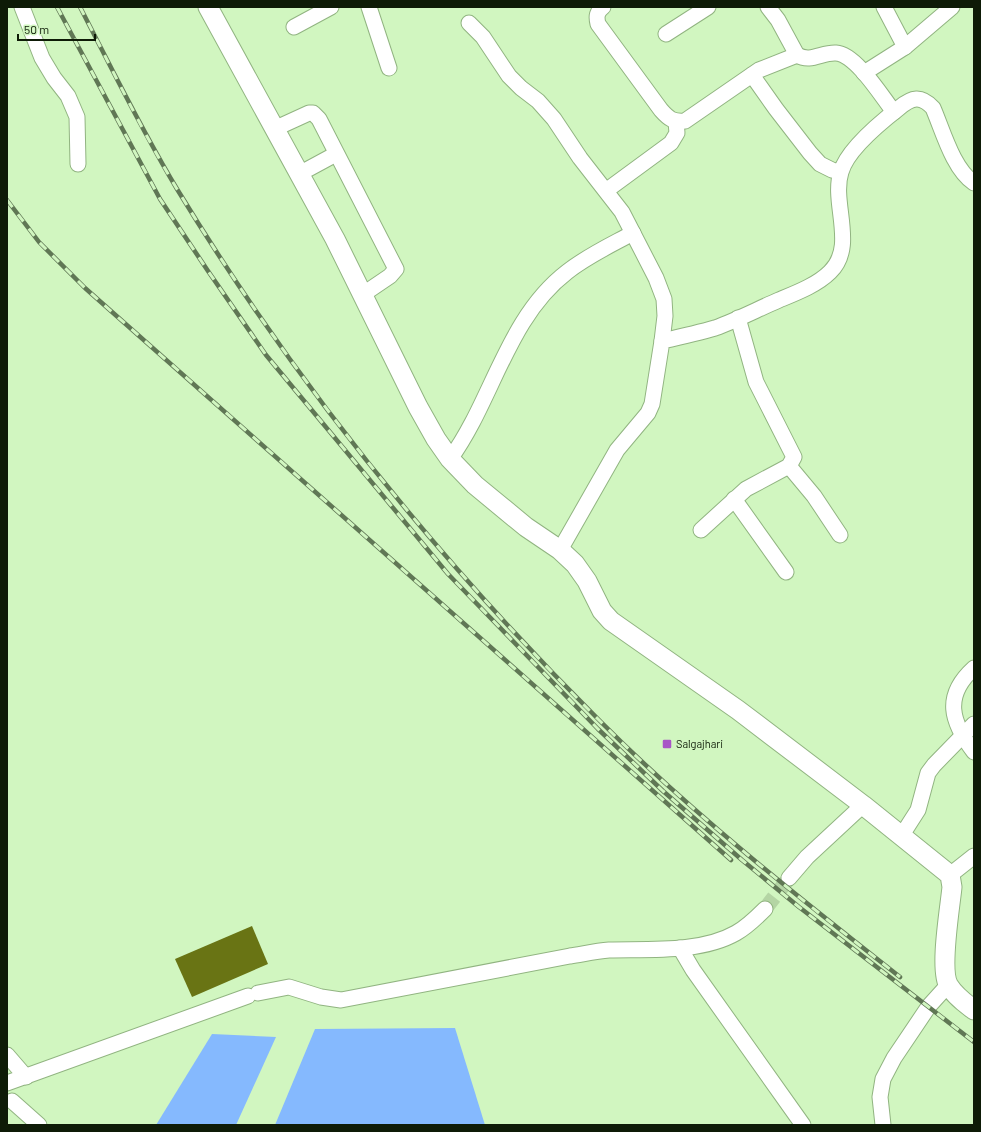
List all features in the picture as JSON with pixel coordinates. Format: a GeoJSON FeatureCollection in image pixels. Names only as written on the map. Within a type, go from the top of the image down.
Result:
{"type":"FeatureCollection","features":[{"type":"Feature","properties":{"kind":"main road"},"geometry":{"type":"LineString","coordinates":[[208,7],[334,239],[418,407],[450,459],[475,485],[526,527],[560,550],[579,569],[587,580],[602,611],[612,621],[738,710],[863,804],[950,875],[952,887],[944,970],[948,986],[959,998],[974,1010]]}},
{"type":"Feature","properties":{"kind":"street"},"geometry":{"type":"LineString","coordinates":[[22,7],[42,58],[54,78],[68,96],[77,117],[78,164]]}},
{"type":"Feature","properties":{"kind":"street"},"geometry":{"type":"LineString","coordinates":[[294,27],[331,7]]}},
{"type":"Feature","properties":{"kind":"street"},"geometry":{"type":"LineString","coordinates":[[370,7],[389,68]]}},
{"type":"Feature","properties":{"kind":"street"},"geometry":{"type":"LineString","coordinates":[[603,7],[598,11],[596,17],[598,24],[668,119],[676,122],[685,121],[752,75],[777,62],[797,55],[809,59],[836,53],[844,55],[864,73],[894,112]]}},
{"type":"Feature","properties":{"kind":"street"},"geometry":{"type":"LineString","coordinates":[[666,34],[708,7]]}},
{"type":"Feature","properties":{"kind":"street"},"geometry":{"type":"LineString","coordinates":[[768,7],[778,20],[797,55]]}},
{"type":"Feature","properties":{"kind":"street"},"geometry":{"type":"LineString","coordinates":[[884,7],[905,47]]}},
{"type":"Feature","properties":{"kind":"street"},"geometry":{"type":"LineString","coordinates":[[864,73],[905,47],[952,7]]}},
{"type":"Feature","properties":{"kind":"street"},"geometry":{"type":"LineString","coordinates":[[469,23],[483,37],[509,76],[521,88],[538,101],[554,119],[580,158],[607,190],[622,212],[633,233],[656,278],[664,299],[665,316],[652,404],[648,413],[617,450],[560,550]]}},
{"type":"Feature","properties":{"kind":"street"},"geometry":{"type":"LineString","coordinates":[[752,75],[810,153],[820,164],[840,172]]}},
{"type":"Feature","properties":{"kind":"street"},"geometry":{"type":"LineString","coordinates":[[662,341],[710,329],[738,318],[817,281],[830,272],[834,267],[842,249],[838,186],[840,172],[854,150],[894,112],[914,98],[927,102],[932,108],[959,168],[966,178],[974,183]]}},
{"type":"Feature","properties":{"kind":"street"},"geometry":{"type":"LineString","coordinates":[[274,129],[308,113],[313,113],[319,119],[396,269],[390,276],[362,295]]}},
{"type":"Feature","properties":{"kind":"street"},"geometry":{"type":"LineString","coordinates":[[607,190],[671,143],[677,133],[676,122]]}},
{"type":"Feature","properties":{"kind":"street"},"geometry":{"type":"LineString","coordinates":[[298,174],[336,154]]}},
{"type":"Feature","properties":{"kind":"street"},"geometry":{"type":"LineString","coordinates":[[450,459],[474,423],[511,344],[527,317],[548,290],[566,272],[594,254],[633,233]]}},
{"type":"Feature","properties":{"kind":"street"},"geometry":{"type":"LineString","coordinates":[[702,530],[746,489],[788,466],[794,457],[793,452],[756,382],[738,318]]}},
{"type":"Feature","properties":{"kind":"street"},"geometry":{"type":"LineString","coordinates":[[788,466],[814,496],[840,534]]}},
{"type":"Feature","properties":{"kind":"street"},"geometry":{"type":"LineString","coordinates":[[734,499],[786,572]]}},
{"type":"Feature","properties":{"kind":"street"},"geometry":{"type":"LineString","coordinates":[[974,668],[956,688],[954,700],[955,718],[962,736],[974,752]]}},
{"type":"Feature","properties":{"kind":"street"},"geometry":{"type":"LineString","coordinates":[[902,835],[918,810],[928,774],[974,724]]}},
{"type":"Feature","properties":{"kind":"street"},"geometry":{"type":"LineString","coordinates":[[789,878],[807,857],[863,804]]}},
{"type":"Feature","properties":{"kind":"street"},"geometry":{"type":"LineString","coordinates":[[950,875],[974,856]]}},
{"type":"Feature","properties":{"kind":"street"},"geometry":{"type":"LineString","coordinates":[[7,1083],[253,994],[289,987],[321,997],[341,1000],[607,950],[680,948],[714,941],[736,933],[752,922],[765,909]]}},
{"type":"Feature","properties":{"kind":"street"},"geometry":{"type":"LineString","coordinates":[[680,948],[693,970],[803,1125]]}},
{"type":"Feature","properties":{"kind":"street"},"geometry":{"type":"LineString","coordinates":[[878,1124],[880,1096],[887,1072],[894,1058],[926,1010],[948,986]]}},
{"type":"Feature","properties":{"kind":"street"},"geometry":{"type":"LineString","coordinates":[[7,1055],[26,1077]]}},
{"type":"Feature","properties":{"kind":"street"},"geometry":{"type":"LineString","coordinates":[[12,1101],[39,1125]]}},
{"type":"Feature","properties":{"kind":"water"},"geometry":{"type":"Polygon","coordinates":[[[455,1028],[485,1125],[275,1125],[315,1029],[455,1028]]]}},
{"type":"Feature","properties":{"kind":"water"},"geometry":{"type":"Polygon","coordinates":[[[212,1034],[276,1037],[236,1125],[156,1125],[212,1034]]]}},
{"type":"Feature","properties":{"kind":"building"},"geometry":{"type":"Polygon","coordinates":[[[252,926],[268,964],[192,997],[175,959],[252,926]]]}},
{"type":"Feature","properties":{"kind":"tunnel"},"geometry":{"type":"LineString","coordinates":[[765,909],[789,878]]}},
{"type":"Feature","properties":{"kind":"railway"},"geometry":{"type":"LineString","coordinates":[[57,7],[160,199],[208,271],[266,355],[448,574],[598,729],[663,791],[742,860],[799,907],[974,1042]]}},
{"type":"Feature","properties":{"kind":"railway"},"geometry":{"type":"LineString","coordinates":[[80,7],[151,145],[222,261],[270,332],[321,401],[427,534],[541,661],[601,722],[672,790],[747,854],[900,977]]}},
{"type":"Feature","properties":{"kind":"railway"},"geometry":{"type":"LineString","coordinates":[[7,200],[39,242],[85,288],[731,860]]}},
{"type":"Feature","properties":{"kind":"place","name":"Salgajhari"},"geometry":{"type":"Point","coordinates":[667,744]}}]}
